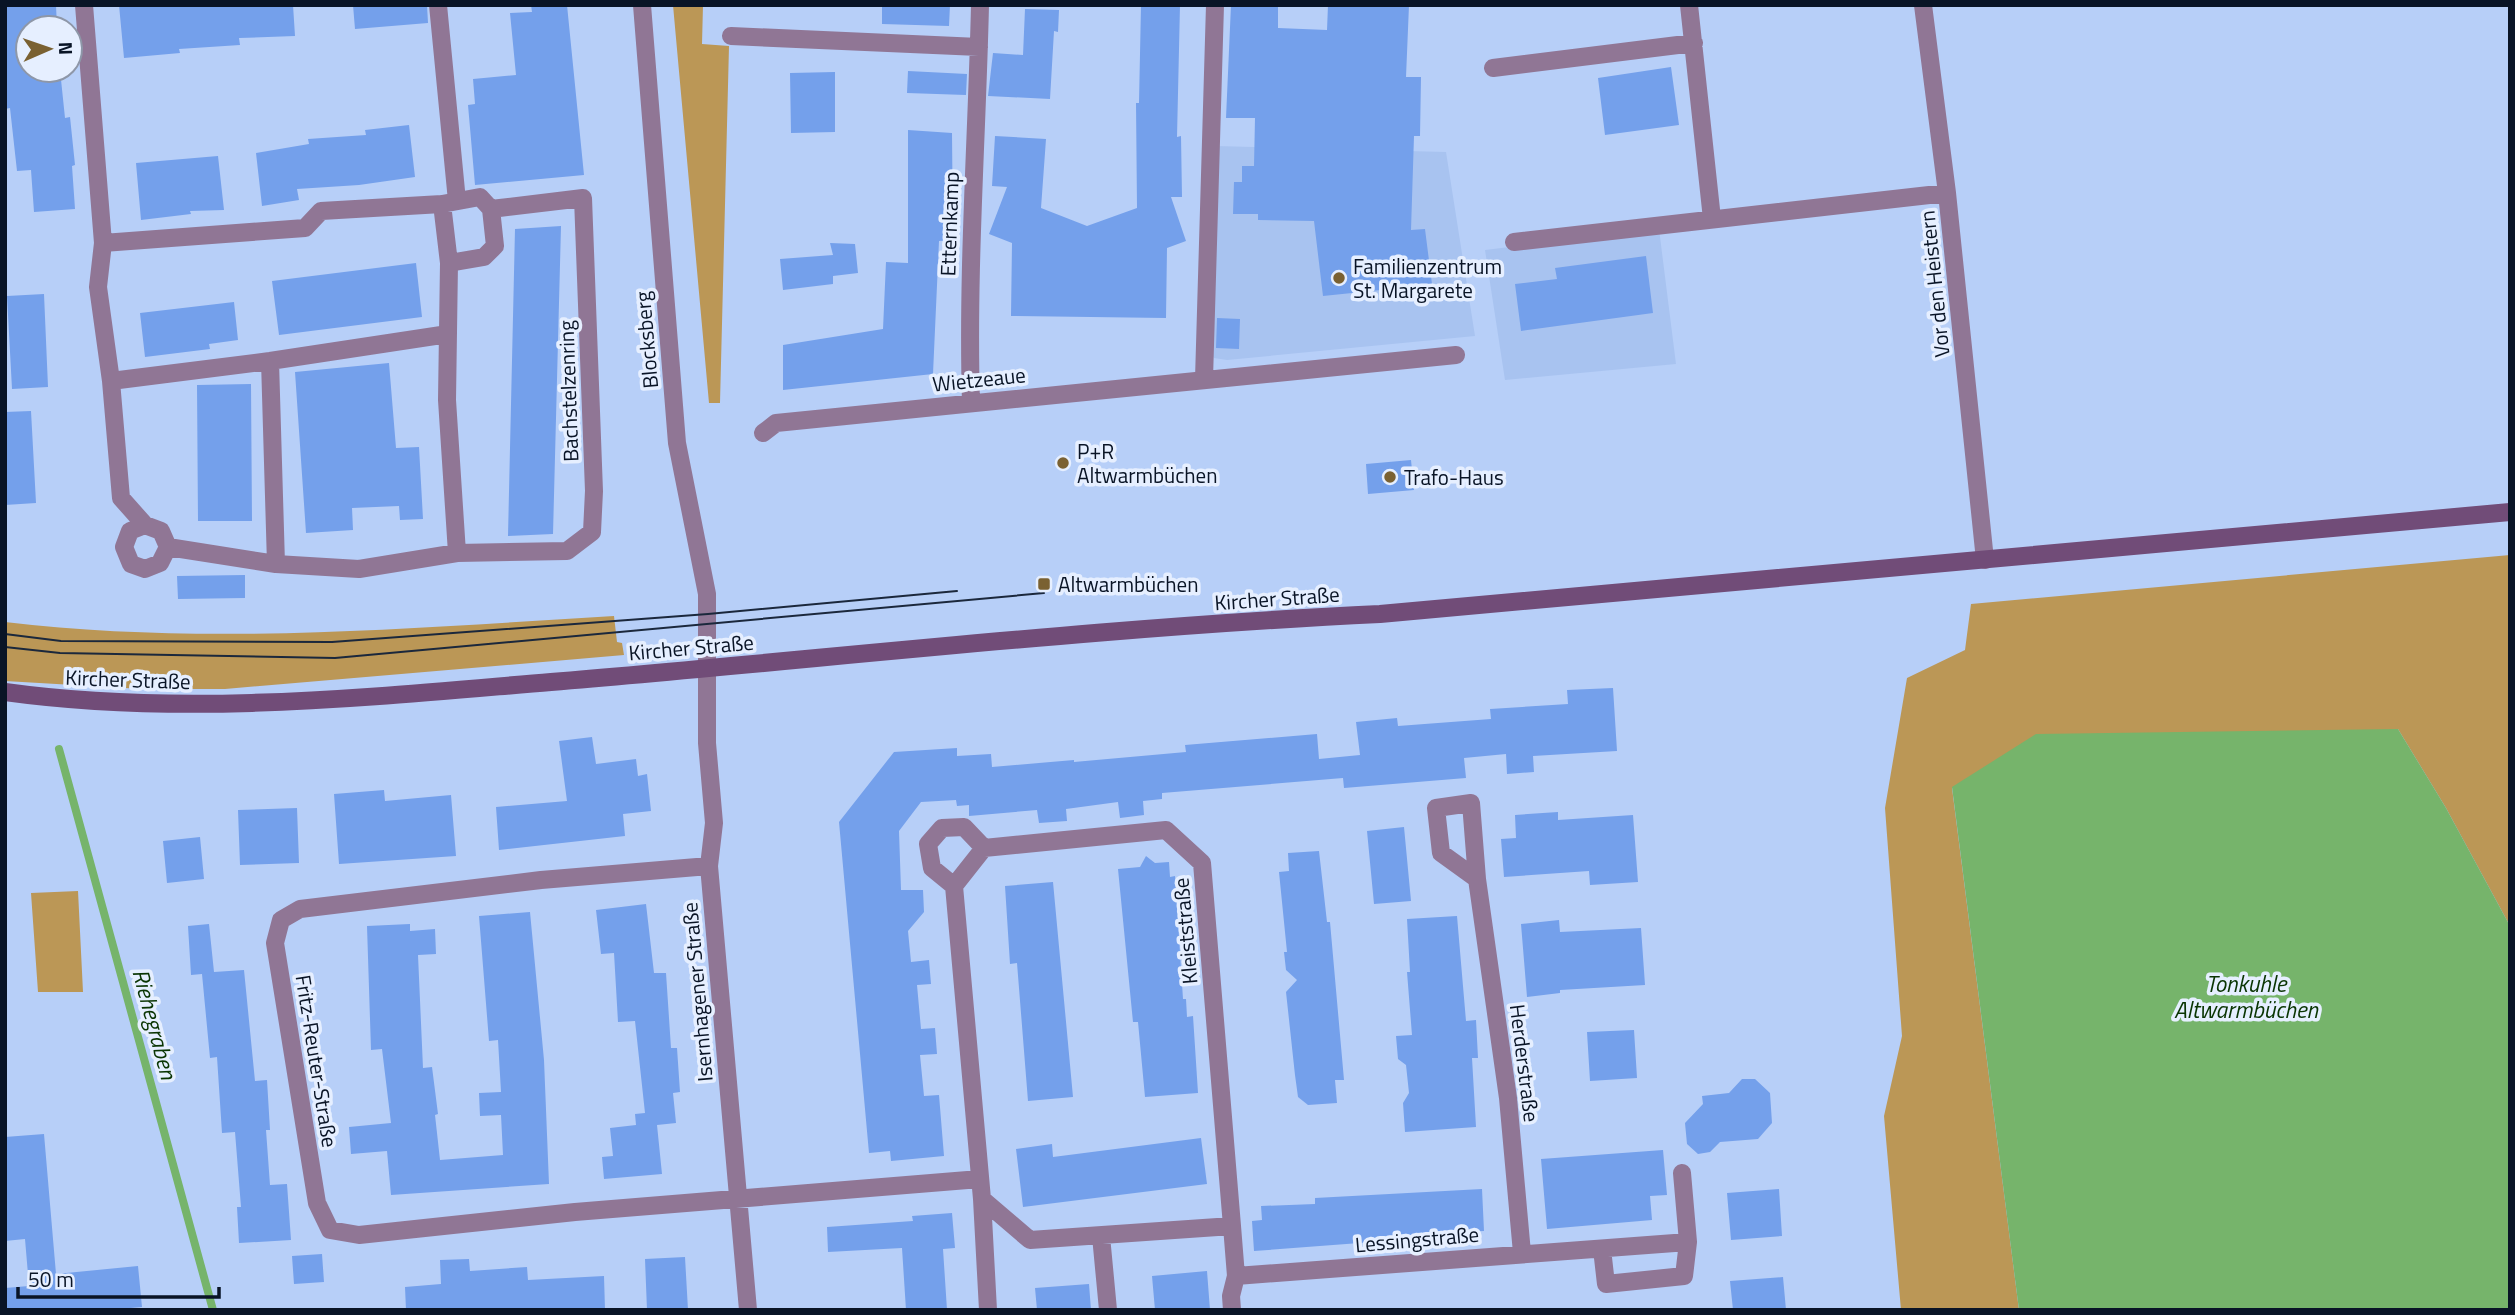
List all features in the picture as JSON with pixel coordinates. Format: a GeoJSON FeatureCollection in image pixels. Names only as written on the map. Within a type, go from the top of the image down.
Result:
{"type":"FeatureCollection","features":[{"type":"Feature","properties":{"kind":"main road","name":"Kircher Straße"},"geometry":{"type":"LineString","coordinates":[[5,692],[71,701],[208,705],[353,698],[1108,632],[1380,614],[2510,512]]}},
{"type":"Feature","properties":{"kind":"street"},"geometry":{"type":"LineString","coordinates":[[84,5],[103,243],[99,287],[111,381],[121,498],[145,525],[161,531],[167,547],[160,564],[145,569],[131,564],[124,547],[130,531],[145,525]]}},
{"type":"Feature","properties":{"kind":"street"},"geometry":{"type":"LineString","coordinates":[[438,5],[449,202],[447,400],[457,553]]}},
{"type":"Feature","properties":{"kind":"street","name":"Blocksberg"},"geometry":{"type":"LineString","coordinates":[[642,5],[677,443],[707,594],[708,669]]}},
{"type":"Feature","properties":{"kind":"street","name":"Etternkamp"},"geometry":{"type":"LineString","coordinates":[[971,403],[970,270],[980,5]]}},
{"type":"Feature","properties":{"kind":"street"},"geometry":{"type":"LineString","coordinates":[[1204,380],[1214,5]]}},
{"type":"Feature","properties":{"kind":"street"},"geometry":{"type":"LineString","coordinates":[[1689,5],[1713,219]]}},
{"type":"Feature","properties":{"kind":"street","name":"Vor den Heistern"},"geometry":{"type":"LineString","coordinates":[[1923,5],[1947,193],[1984,560]]}},
{"type":"Feature","properties":{"kind":"street"},"geometry":{"type":"LineString","coordinates":[[731,36],[979,47]]}},
{"type":"Feature","properties":{"kind":"street"},"geometry":{"type":"LineString","coordinates":[[1493,68],[1694,43]]}},
{"type":"Feature","properties":{"kind":"street"},"geometry":{"type":"LineString","coordinates":[[1514,242],[1947,193]]}},
{"type":"Feature","properties":{"kind":"street","name":"Bachstelzenring"},"geometry":{"type":"LineString","coordinates":[[103,243],[304,228],[321,211],[449,202],[480,197],[491,209],[583,198],[594,491],[592,532],[567,551],[457,553],[359,569],[276,564],[167,547]]}},
{"type":"Feature","properties":{"kind":"street"},"geometry":{"type":"LineString","coordinates":[[449,263],[484,257],[495,246],[491,209]]}},
{"type":"Feature","properties":{"kind":"street"},"geometry":{"type":"LineString","coordinates":[[111,381],[449,334]]}},
{"type":"Feature","properties":{"kind":"street","name":"Wietzeaue"},"geometry":{"type":"LineString","coordinates":[[763,433],[776,423],[1456,355]]}},
{"type":"Feature","properties":{"kind":"street"},"geometry":{"type":"LineString","coordinates":[[270,361],[276,564]]}},
{"type":"Feature","properties":{"kind":"street","name":"Isernhagener Straße"},"geometry":{"type":"LineString","coordinates":[[708,669],[707,743],[714,823],[709,866],[748,1310]]}},
{"type":"Feature","properties":{"kind":"street"},"geometry":{"type":"LineString","coordinates":[[954,886],[932,868],[928,844],[942,828],[964,827],[984,848],[954,886],[982,1199],[988,1310]]}},
{"type":"Feature","properties":{"kind":"street","name":"Kleiststraße"},"geometry":{"type":"LineString","coordinates":[[984,848],[1166,830],[1202,863],[1232,1226]]}},
{"type":"Feature","properties":{"kind":"street","name":"Fritz-Reuter-Straße"},"geometry":{"type":"LineString","coordinates":[[709,866],[541,880],[300,909],[281,920],[275,943],[317,1203],[330,1230],[359,1235],[575,1212],[737,1199]]}},
{"type":"Feature","properties":{"kind":"street","name":"Herderstraße"},"geometry":{"type":"LineString","coordinates":[[1477,879],[1508,1098],[1522,1253]]}},
{"type":"Feature","properties":{"kind":"street"},"geometry":{"type":"LineString","coordinates":[[1602,1249],[1606,1284],[1684,1276],[1688,1242],[1682,1173]]}},
{"type":"Feature","properties":{"kind":"street"},"geometry":{"type":"LineString","coordinates":[[737,1199],[980,1179]]}},
{"type":"Feature","properties":{"kind":"street"},"geometry":{"type":"LineString","coordinates":[[982,1199],[1030,1240],[1232,1226],[1236,1276],[1231,1296],[1232,1310]]}},
{"type":"Feature","properties":{"kind":"street"},"geometry":{"type":"LineString","coordinates":[[1101,1236],[1108,1310]]}},
{"type":"Feature","properties":{"kind":"street","name":"Lessingstraße"},"geometry":{"type":"LineString","coordinates":[[1236,1276],[1688,1242]]}},
{"type":"Feature","properties":{"kind":"shaded area"},"geometry":{"type":"Polygon","coordinates":[[[673,5],[703,5],[702,44],[729,46],[720,403],[709,403],[673,5]]]}},
{"type":"Feature","properties":{"kind":"shaded area","name":"Familienzentrum St. Margarete"},"geometry":{"type":"Polygon","coordinates":[[[1216,146],[1446,152],[1475,336],[1227,360],[1214,358],[1210,351],[1216,146]]]}},
{"type":"Feature","properties":{"kind":"shaded area","name":"Familienzentrum St. Margarete"},"geometry":{"type":"Polygon","coordinates":[[[1659,229],[1676,364],[1505,380],[1485,250],[1659,229]]]}},
{"type":"Feature","properties":{"kind":"shaded area"},"geometry":{"type":"Polygon","coordinates":[[[2510,555],[2510,926],[2446,808],[2398,729],[1952,788],[2019,1310],[1901,1310],[1884,1116],[1902,1036],[1885,808],[1907,678],[1965,650],[1971,604],[2510,555]]]}},
{"type":"Feature","properties":{"kind":"shaded area"},"geometry":{"type":"Polygon","coordinates":[[[614,616],[617,642],[622,643],[624,655],[225,689],[142,689],[5,681],[5,622],[157,633],[233,634],[386,629],[614,616]]]}},
{"type":"Feature","properties":{"kind":"shaded area"},"geometry":{"type":"Polygon","coordinates":[[[78,891],[83,992],[38,992],[31,893],[78,891]]]}},
{"type":"Feature","properties":{"kind":"water","name":"Tonkuhle Altwarmbüchen"},"geometry":{"type":"Polygon","coordinates":[[[2398,729],[2446,808],[2510,926],[2510,1310],[2019,1310],[1952,787],[2036,734],[2398,729]]]}},
{"type":"Feature","properties":{"kind":"building"},"geometry":{"type":"Polygon","coordinates":[[[5,5],[56,5],[56,14],[14,14],[14,84],[61,84],[65,118],[70,117],[75,165],[72,166],[75,209],[34,212],[31,170],[17,171],[10,108],[5,109],[5,5]]]}},
{"type":"Feature","properties":{"kind":"building"},"geometry":{"type":"Polygon","coordinates":[[[119,5],[293,5],[295,36],[239,38],[240,45],[179,49],[180,53],[124,58],[119,5]]]}},
{"type":"Feature","properties":{"kind":"building"},"geometry":{"type":"Polygon","coordinates":[[[353,5],[427,5],[428,23],[355,29],[353,5]]]}},
{"type":"Feature","properties":{"kind":"building"},"geometry":{"type":"Polygon","coordinates":[[[531,5],[567,5],[584,175],[475,185],[468,105],[475,104],[473,79],[516,75],[510,13],[532,12],[531,5]]]}},
{"type":"Feature","properties":{"kind":"building"},"geometry":{"type":"Polygon","coordinates":[[[882,5],[950,5],[949,26],[882,24],[882,5]]]}},
{"type":"Feature","properties":{"kind":"building"},"geometry":{"type":"Polygon","coordinates":[[[1141,5],[1180,5],[1177,137],[1181,136],[1182,197],[1171,197],[1186,241],[1167,248],[1166,318],[1011,316],[1012,243],[989,234],[1007,187],[992,186],[995,136],[1046,139],[1041,208],[1087,226],[1137,208],[1136,103],[1139,103],[1141,5]]]}},
{"type":"Feature","properties":{"kind":"building"},"geometry":{"type":"Polygon","coordinates":[[[1231,5],[1278,5],[1278,28],[1327,30],[1328,5],[1409,5],[1406,77],[1421,77],[1420,136],[1414,136],[1411,230],[1425,229],[1432,284],[1402,287],[1403,292],[1382,295],[1381,290],[1323,296],[1314,221],[1258,220],[1258,214],[1233,214],[1234,182],[1242,182],[1242,166],[1254,166],[1255,118],[1226,118],[1231,5]]]}},
{"type":"Feature","properties":{"kind":"building"},"geometry":{"type":"Polygon","coordinates":[[[1025,9],[1059,10],[1058,32],[1054,31],[1050,99],[988,96],[993,53],[1023,55],[1025,9]]]}},
{"type":"Feature","properties":{"kind":"building"},"geometry":{"type":"Polygon","coordinates":[[[1671,67],[1679,125],[1605,135],[1598,78],[1671,67]]]}},
{"type":"Feature","properties":{"kind":"building"},"geometry":{"type":"Polygon","coordinates":[[[908,71],[967,74],[966,95],[907,93],[908,71]]]}},
{"type":"Feature","properties":{"kind":"building"},"geometry":{"type":"Polygon","coordinates":[[[835,72],[835,132],[791,133],[790,73],[835,72]]]}},
{"type":"Feature","properties":{"kind":"building"},"geometry":{"type":"Polygon","coordinates":[[[409,125],[415,177],[359,185],[297,189],[299,200],[262,206],[256,153],[309,144],[308,139],[366,135],[365,130],[409,125]]]}},
{"type":"Feature","properties":{"kind":"building"},"geometry":{"type":"Polygon","coordinates":[[[908,130],[952,133],[953,240],[939,241],[933,374],[783,390],[783,345],[883,329],[886,262],[908,263],[908,130]]]}},
{"type":"Feature","properties":{"kind":"building"},"geometry":{"type":"Polygon","coordinates":[[[218,156],[224,210],[190,211],[191,214],[141,220],[136,163],[218,156]]]}},
{"type":"Feature","properties":{"kind":"building"},"geometry":{"type":"Polygon","coordinates":[[[561,226],[553,534],[508,536],[515,229],[561,226]]]}},
{"type":"Feature","properties":{"kind":"building"},"geometry":{"type":"Polygon","coordinates":[[[830,243],[855,244],[858,273],[833,276],[833,284],[783,290],[780,259],[833,255],[830,243]]]}},
{"type":"Feature","properties":{"kind":"building"},"geometry":{"type":"Polygon","coordinates":[[[1646,256],[1653,313],[1521,331],[1515,284],[1557,279],[1555,268],[1646,256]]]}},
{"type":"Feature","properties":{"kind":"building"},"geometry":{"type":"Polygon","coordinates":[[[416,263],[422,317],[279,335],[272,281],[416,263]]]}},
{"type":"Feature","properties":{"kind":"building"},"geometry":{"type":"Polygon","coordinates":[[[44,294],[48,387],[12,389],[7,296],[44,294]]]}},
{"type":"Feature","properties":{"kind":"building"},"geometry":{"type":"Polygon","coordinates":[[[234,302],[238,340],[209,344],[210,349],[145,357],[140,313],[234,302]]]}},
{"type":"Feature","properties":{"kind":"building"},"geometry":{"type":"Polygon","coordinates":[[[1217,318],[1240,319],[1239,349],[1216,348],[1217,318]]]}},
{"type":"Feature","properties":{"kind":"building"},"geometry":{"type":"Polygon","coordinates":[[[389,363],[396,448],[419,447],[423,519],[400,520],[399,506],[352,508],[353,530],[306,533],[295,372],[389,363]]]}},
{"type":"Feature","properties":{"kind":"building"},"geometry":{"type":"Polygon","coordinates":[[[251,384],[252,521],[198,521],[197,385],[251,384]]]}},
{"type":"Feature","properties":{"kind":"building"},"geometry":{"type":"Polygon","coordinates":[[[31,411],[36,503],[5,505],[5,412],[31,411]]]}},
{"type":"Feature","properties":{"kind":"building","name":"Trafo-Haus"},"geometry":{"type":"Polygon","coordinates":[[[1411,460],[1414,490],[1368,494],[1366,464],[1411,460]]]}},
{"type":"Feature","properties":{"kind":"building"},"geometry":{"type":"Polygon","coordinates":[[[245,575],[245,598],[178,599],[177,576],[245,575]]]}},
{"type":"Feature","properties":{"kind":"building"},"geometry":{"type":"Polygon","coordinates":[[[1613,688],[1617,751],[1533,756],[1534,772],[1507,774],[1506,754],[1464,758],[1466,778],[1344,788],[1343,778],[1162,793],[1162,799],[1143,801],[1144,815],[1120,818],[1118,802],[1066,809],[1067,821],[1039,823],[1037,810],[969,816],[969,805],[957,806],[956,800],[921,802],[899,831],[901,890],[923,890],[924,912],[908,931],[911,962],[929,960],[931,984],[917,985],[921,1029],[935,1028],[937,1054],[920,1055],[924,1096],[939,1095],[944,1156],[891,1161],[890,1151],[869,1153],[839,822],[894,752],[957,748],[957,756],[991,754],[992,767],[1186,752],[1185,745],[1317,734],[1319,759],[1360,755],[1356,722],[1397,718],[1398,726],[1491,719],[1490,709],[1568,704],[1567,690],[1613,688]]]}},
{"type":"Feature","properties":{"kind":"building"},"geometry":{"type":"Polygon","coordinates":[[[592,737],[596,764],[636,759],[638,776],[647,774],[651,811],[623,814],[625,836],[499,850],[496,807],[567,801],[559,741],[592,737]]]}},
{"type":"Feature","properties":{"kind":"building"},"geometry":{"type":"Polygon","coordinates":[[[384,790],[385,801],[451,795],[456,856],[339,864],[334,794],[384,790]]]}},
{"type":"Feature","properties":{"kind":"building"},"geometry":{"type":"Polygon","coordinates":[[[297,808],[299,863],[240,865],[238,810],[297,808]]]}},
{"type":"Feature","properties":{"kind":"building"},"geometry":{"type":"Polygon","coordinates":[[[1558,812],[1558,820],[1633,815],[1638,882],[1590,885],[1589,871],[1504,877],[1501,839],[1516,838],[1515,815],[1558,812]]]}},
{"type":"Feature","properties":{"kind":"building"},"geometry":{"type":"Polygon","coordinates":[[[1404,827],[1411,901],[1374,904],[1367,831],[1404,827]]]}},
{"type":"Feature","properties":{"kind":"building"},"geometry":{"type":"Polygon","coordinates":[[[200,837],[204,879],[167,883],[163,841],[200,837]]]}},
{"type":"Feature","properties":{"kind":"building"},"geometry":{"type":"Polygon","coordinates":[[[1319,851],[1327,922],[1330,922],[1344,1080],[1335,1080],[1337,1103],[1308,1105],[1298,1097],[1295,1075],[1286,992],[1297,980],[1286,970],[1284,952],[1287,952],[1279,872],[1289,871],[1288,853],[1319,851]]]}},
{"type":"Feature","properties":{"kind":"building"},"geometry":{"type":"Polygon","coordinates":[[[1146,856],[1155,863],[1169,862],[1170,877],[1175,876],[1183,999],[1186,999],[1187,1017],[1193,1016],[1198,1093],[1145,1097],[1138,1022],[1133,1022],[1118,869],[1140,867],[1146,856]]]}},
{"type":"Feature","properties":{"kind":"building"},"geometry":{"type":"Polygon","coordinates":[[[1053,882],[1073,1097],[1028,1101],[1017,963],[1010,964],[1005,886],[1053,882]]]}},
{"type":"Feature","properties":{"kind":"building"},"geometry":{"type":"Polygon","coordinates":[[[646,904],[654,973],[666,973],[671,1048],[677,1048],[680,1092],[673,1093],[676,1123],[657,1125],[662,1174],[604,1179],[602,1157],[613,1156],[610,1128],[636,1125],[635,1114],[645,1113],[635,1021],[618,1022],[614,953],[601,954],[596,910],[646,904]]]}},
{"type":"Feature","properties":{"kind":"building"},"geometry":{"type":"Polygon","coordinates":[[[530,912],[544,1060],[549,1184],[391,1195],[387,1151],[351,1154],[349,1127],[391,1123],[382,1049],[371,1050],[367,926],[410,924],[410,931],[435,929],[436,954],[418,955],[423,1068],[432,1067],[440,1160],[503,1155],[501,1115],[480,1116],[479,1093],[501,1092],[498,1040],[489,1041],[479,916],[530,912]]]}},
{"type":"Feature","properties":{"kind":"building"},"geometry":{"type":"Polygon","coordinates":[[[1457,916],[1466,1021],[1476,1020],[1478,1058],[1472,1058],[1476,1127],[1405,1132],[1403,1103],[1409,1093],[1406,1065],[1398,1059],[1396,1036],[1412,1035],[1407,972],[1410,972],[1407,919],[1457,916]]]}},
{"type":"Feature","properties":{"kind":"building"},"geometry":{"type":"Polygon","coordinates":[[[1559,920],[1560,932],[1641,928],[1645,985],[1560,990],[1560,993],[1527,997],[1521,924],[1559,920]]]}},
{"type":"Feature","properties":{"kind":"building"},"geometry":{"type":"Polygon","coordinates":[[[209,924],[214,972],[244,970],[255,1081],[267,1080],[270,1130],[266,1130],[270,1185],[287,1184],[291,1240],[239,1243],[237,1207],[241,1207],[235,1132],[222,1133],[217,1057],[210,1058],[202,974],[191,975],[188,926],[209,924]]]}},
{"type":"Feature","properties":{"kind":"building"},"geometry":{"type":"Polygon","coordinates":[[[1634,1030],[1637,1078],[1590,1081],[1587,1032],[1634,1030]]]}},
{"type":"Feature","properties":{"kind":"building"},"geometry":{"type":"Polygon","coordinates":[[[1742,1079],[1755,1079],[1770,1093],[1772,1123],[1758,1139],[1720,1142],[1710,1152],[1698,1154],[1687,1144],[1685,1123],[1703,1104],[1702,1096],[1729,1093],[1742,1079]]]}},
{"type":"Feature","properties":{"kind":"building"},"geometry":{"type":"Polygon","coordinates":[[[44,1134],[56,1274],[138,1266],[142,1307],[108,1310],[5,1310],[5,1288],[29,1286],[25,1239],[5,1241],[5,1137],[44,1134]]]}},
{"type":"Feature","properties":{"kind":"building"},"geometry":{"type":"Polygon","coordinates":[[[1201,1138],[1207,1184],[1023,1207],[1016,1149],[1052,1144],[1053,1157],[1201,1138]]]}},
{"type":"Feature","properties":{"kind":"building"},"geometry":{"type":"Polygon","coordinates":[[[1663,1150],[1667,1195],[1650,1196],[1652,1220],[1547,1229],[1541,1159],[1663,1150]]]}},
{"type":"Feature","properties":{"kind":"building"},"geometry":{"type":"Polygon","coordinates":[[[1482,1189],[1484,1231],[1425,1234],[1426,1238],[1254,1251],[1252,1221],[1262,1220],[1261,1206],[1315,1204],[1315,1198],[1482,1189]]]}},
{"type":"Feature","properties":{"kind":"building"},"geometry":{"type":"Polygon","coordinates":[[[1779,1189],[1782,1236],[1731,1240],[1727,1193],[1779,1189]]]}},
{"type":"Feature","properties":{"kind":"building"},"geometry":{"type":"Polygon","coordinates":[[[952,1213],[955,1248],[943,1249],[947,1310],[906,1310],[902,1248],[828,1252],[827,1227],[913,1221],[912,1216],[952,1213]]]}},
{"type":"Feature","properties":{"kind":"building"},"geometry":{"type":"Polygon","coordinates":[[[322,1254],[324,1282],[294,1284],[292,1256],[322,1254]]]}},
{"type":"Feature","properties":{"kind":"building"},"geometry":{"type":"Polygon","coordinates":[[[685,1257],[688,1310],[647,1310],[645,1259],[685,1257]]]}},
{"type":"Feature","properties":{"kind":"building"},"geometry":{"type":"Polygon","coordinates":[[[469,1259],[470,1271],[527,1267],[528,1280],[604,1276],[605,1310],[406,1310],[405,1287],[441,1284],[440,1260],[469,1259]]]}},
{"type":"Feature","properties":{"kind":"building"},"geometry":{"type":"Polygon","coordinates":[[[1207,1271],[1210,1310],[1155,1310],[1152,1276],[1207,1271]]]}},
{"type":"Feature","properties":{"kind":"building"},"geometry":{"type":"Polygon","coordinates":[[[1783,1277],[1786,1310],[1733,1310],[1730,1281],[1783,1277]]]}},
{"type":"Feature","properties":{"kind":"building"},"geometry":{"type":"Polygon","coordinates":[[[1089,1284],[1091,1310],[1037,1310],[1035,1288],[1089,1284]]]}},
{"type":"Feature","properties":{"kind":"waterway","name":"Riehegraben"},"geometry":{"type":"LineString","coordinates":[[59,749],[213,1310]]}},
{"type":"Feature","properties":{"kind":"tram line"},"geometry":{"type":"LineString","coordinates":[[5,634],[61,641],[332,642],[708,614],[957,591]]}},
{"type":"Feature","properties":{"kind":"tram line"},"geometry":{"type":"LineString","coordinates":[[5,647],[60,653],[335,658],[1044,593]]}},
{"type":"Feature","properties":{"kind":"place","name":"Familienzentrum St. Margarete"},"geometry":{"type":"Point","coordinates":[1339,278]}},
{"type":"Feature","properties":{"kind":"place","name":"P+R Altwarmbüchen"},"geometry":{"type":"Point","coordinates":[1063,463]}},
{"type":"Feature","properties":{"kind":"place","name":"Trafo-Haus"},"geometry":{"type":"Point","coordinates":[1390,477]}},
{"type":"Feature","properties":{"kind":"place","name":"Altwarmbüchen"},"geometry":{"type":"Point","coordinates":[1044,584]}}]}
